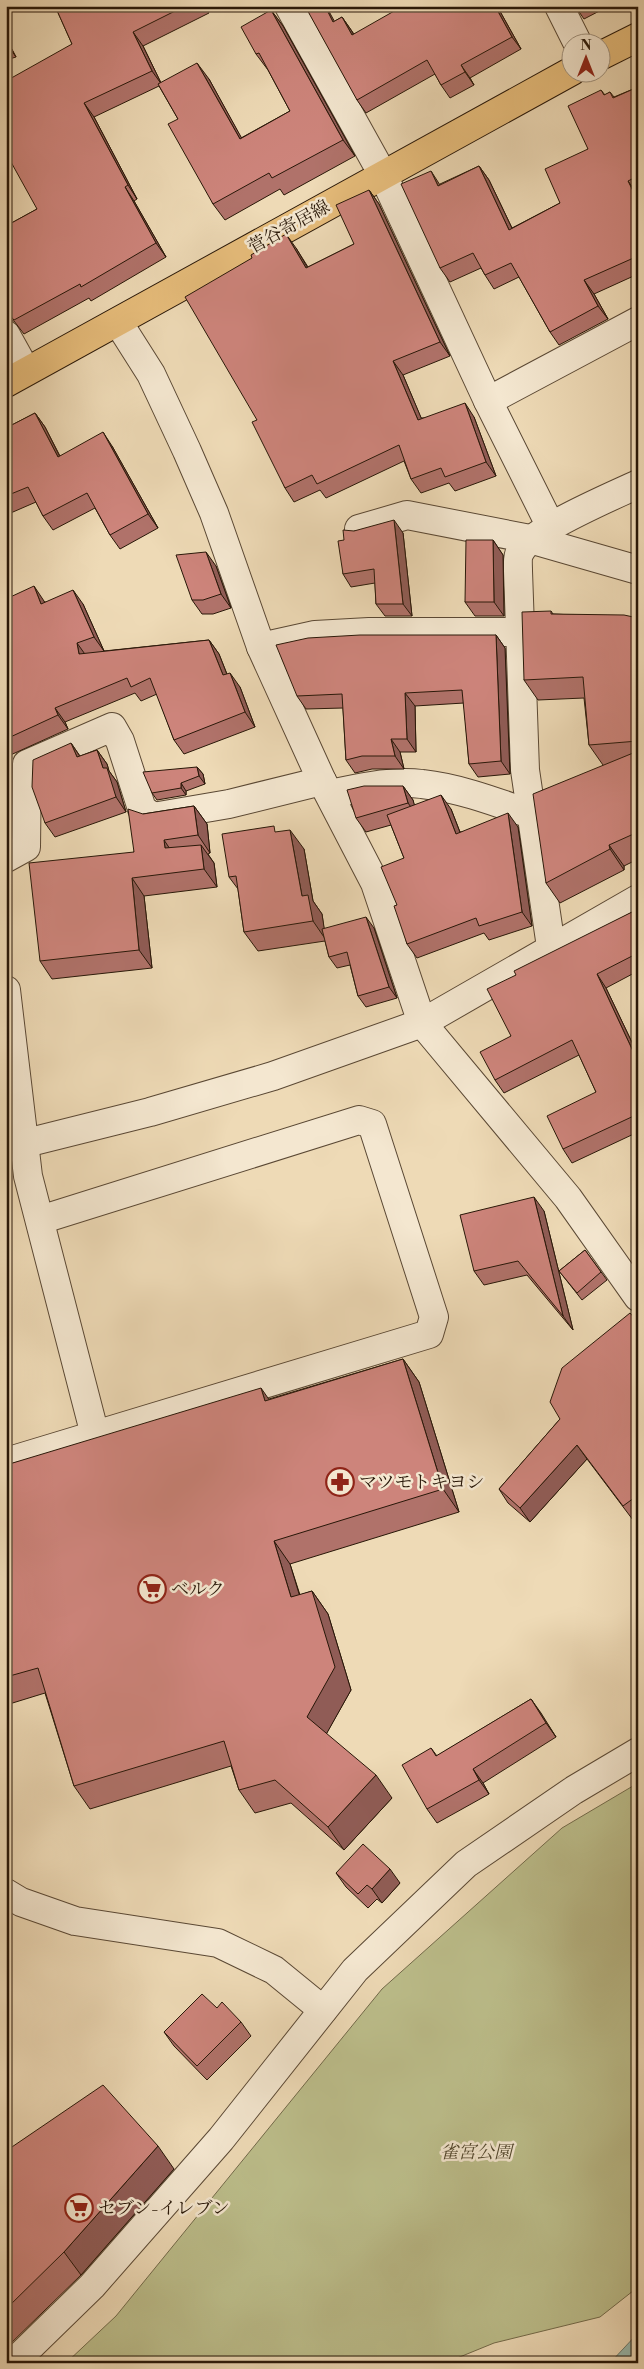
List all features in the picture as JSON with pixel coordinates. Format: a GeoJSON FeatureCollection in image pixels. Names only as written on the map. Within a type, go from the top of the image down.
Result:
{"type":"FeatureCollection","features":[{"type":"Feature","properties":{"kind":"main road"},"geometry":{"type":"LineString","coordinates":[[612,50],[638,37]]}},
{"type":"Feature","properties":{"kind":"main road","name":"菅谷寄居線"},"geometry":{"type":"LineString","coordinates":[[16,377],[562,77]]}},
{"type":"Feature","properties":{"kind":"street"},"geometry":{"type":"LineString","coordinates":[[289,6],[384,175],[488,401],[540,533]]}},
{"type":"Feature","properties":{"kind":"street"},"geometry":{"type":"LineString","coordinates":[[559,6],[572,32]]}},
{"type":"Feature","properties":{"kind":"street"},"geometry":{"type":"LineString","coordinates":[[488,401],[638,321]]}},
{"type":"Feature","properties":{"kind":"street"},"geometry":{"type":"LineString","coordinates":[[118,322],[151,374],[195,469],[214,513],[261,647],[326,787],[376,883],[422,1023],[568,1198],[638,1298]]}},
{"type":"Feature","properties":{"kind":"street"},"geometry":{"type":"LineString","coordinates":[[6,335],[16,377]]}},
{"type":"Feature","properties":{"kind":"street"},"geometry":{"type":"LineString","coordinates":[[551,947],[525,770],[519,552],[540,533],[638,484]]}},
{"type":"Feature","properties":{"kind":"street"},"geometry":{"type":"LineString","coordinates":[[359,529],[408,515],[540,533],[638,570]]}},
{"type":"Feature","properties":{"kind":"street"},"geometry":{"type":"LineString","coordinates":[[261,647],[315,635],[369,632],[520,632]]}},
{"type":"Feature","properties":{"kind":"street"},"geometry":{"type":"LineString","coordinates":[[6,858],[26,847],[27,764],[112,727],[120,741],[142,808],[154,817],[326,787],[422,784],[485,799],[530,814]]}},
{"type":"Feature","properties":{"kind":"street"},"geometry":{"type":"LineString","coordinates":[[15,1146],[150,1112],[264,1079],[422,1023],[551,947],[638,899]]}},
{"type":"Feature","properties":{"kind":"street"},"geometry":{"type":"LineString","coordinates":[[6,990],[15,1146],[28,1176],[94,1435]]}},
{"type":"Feature","properties":{"kind":"street"},"geometry":{"type":"LineString","coordinates":[[6,1462],[429,1334],[434,1317],[372,1124],[359,1120],[40,1220]]}},
{"type":"Feature","properties":{"kind":"street"},"geometry":{"type":"LineString","coordinates":[[13,2363],[92,2286],[189,2176],[221,2139],[355,1970],[466,1864],[574,1790],[638,1752]]}},
{"type":"Feature","properties":{"kind":"street"},"geometry":{"type":"LineString","coordinates":[[6,1892],[21,1902],[75,1921],[218,1944],[274,1970],[323,2010]]}},
{"type":"Feature","properties":{"kind":"green space","name":"雀宮公園"},"geometry":{"type":"Polygon","coordinates":[[[638,1783],[638,2287],[600,2317],[494,2343],[445,2363],[66,2363],[116,2316],[382,1989],[562,1828],[638,1783]]]}},
{"type":"Feature","properties":{"kind":"water"},"geometry":{"type":"Polygon","coordinates":[[[638,2333],[638,2363],[610,2363],[638,2333]]]}},
{"type":"Feature","properties":{"kind":"building"},"geometry":{"type":"Polygon","coordinates":[[[55,6],[185,6],[133,32],[152,71],[84,103],[128,185],[125,187],[156,243],[81,287],[80,284],[14,320],[6,311],[6,226],[37,209],[6,153],[6,81],[72,44],[55,6]]]}},
{"type":"Feature","properties":{"kind":"building"},"geometry":{"type":"Polygon","coordinates":[[[305,6],[325,6],[333,22],[342,17],[352,35],[403,6],[495,6],[512,37],[461,65],[465,72],[441,85],[427,60],[357,100],[305,6]]]}},
{"type":"Feature","properties":{"kind":"building"},"geometry":{"type":"Polygon","coordinates":[[[271,10],[343,140],[272,178],[269,173],[213,204],[168,124],[178,119],[158,84],[197,63],[240,139],[290,111],[259,53],[256,54],[241,27],[271,10]]]}},
{"type":"Feature","properties":{"kind":"building"},"geometry":{"type":"Polygon","coordinates":[[[638,87],[638,176],[628,181],[638,201],[638,256],[584,280],[598,306],[550,332],[511,263],[485,275],[473,253],[440,268],[401,184],[431,171],[438,186],[479,166],[509,230],[560,203],[545,169],[588,149],[568,106],[601,90],[604,95],[610,92],[613,98],[638,87]]]}},
{"type":"Feature","properties":{"kind":"building"},"geometry":{"type":"Polygon","coordinates":[[[369,190],[440,342],[393,361],[418,420],[465,403],[486,462],[445,477],[441,468],[411,479],[399,445],[317,484],[312,475],[285,488],[252,422],[257,420],[185,297],[252,258],[251,255],[286,234],[306,268],[354,244],[336,205],[369,190]]]}},
{"type":"Feature","properties":{"kind":"building"},"geometry":{"type":"Polygon","coordinates":[[[35,413],[58,457],[103,432],[148,514],[110,535],[87,493],[43,516],[28,487],[6,496],[6,428],[35,413]]]}},
{"type":"Feature","properties":{"kind":"building"},"geometry":{"type":"Polygon","coordinates":[[[394,520],[403,604],[376,604],[374,569],[343,574],[338,541],[344,540],[343,530],[354,531],[394,520]]]}},
{"type":"Feature","properties":{"kind":"building"},"geometry":{"type":"Polygon","coordinates":[[[466,540],[493,540],[494,602],[465,602],[466,540]]]}},
{"type":"Feature","properties":{"kind":"building"},"geometry":{"type":"Polygon","coordinates":[[[206,552],[221,594],[203,600],[192,600],[176,555],[206,552]]]}},
{"type":"Feature","properties":{"kind":"building"},"geometry":{"type":"Polygon","coordinates":[[[34,586],[41,604],[73,590],[94,637],[77,643],[79,654],[209,640],[223,675],[230,673],[245,712],[174,740],[150,678],[131,687],[127,678],[55,708],[58,715],[6,739],[6,599],[34,586]]]}},
{"type":"Feature","properties":{"kind":"building"},"geometry":{"type":"Polygon","coordinates":[[[551,611],[551,614],[624,615],[638,618],[638,741],[589,745],[583,677],[524,680],[522,612],[551,611]]]}},
{"type":"Feature","properties":{"kind":"building"},"geometry":{"type":"Polygon","coordinates":[[[360,635],[496,635],[501,761],[469,764],[462,690],[405,693],[407,739],[391,739],[395,756],[362,756],[346,760],[342,694],[297,696],[276,645],[308,638],[360,635]]]}},
{"type":"Feature","properties":{"kind":"building"},"geometry":{"type":"Polygon","coordinates":[[[71,743],[77,757],[97,750],[103,768],[107,768],[116,797],[45,823],[32,787],[33,760],[71,743]]]}},
{"type":"Feature","properties":{"kind":"building"},"geometry":{"type":"Polygon","coordinates":[[[638,751],[638,832],[609,845],[610,849],[546,883],[533,794],[638,751]]]}},
{"type":"Feature","properties":{"kind":"building"},"geometry":{"type":"Polygon","coordinates":[[[197,767],[199,776],[181,783],[181,788],[152,793],[143,772],[197,767]]]}},
{"type":"Feature","properties":{"kind":"building"},"geometry":{"type":"Polygon","coordinates":[[[364,786],[403,786],[408,803],[356,818],[347,790],[364,786]]]}},
{"type":"Feature","properties":{"kind":"building"},"geometry":{"type":"Polygon","coordinates":[[[441,795],[456,834],[508,813],[522,912],[479,926],[476,918],[407,944],[394,906],[397,905],[381,867],[404,858],[387,815],[441,795]]]}},
{"type":"Feature","properties":{"kind":"building"},"geometry":{"type":"Polygon","coordinates":[[[194,806],[198,835],[164,840],[165,848],[201,845],[204,869],[132,878],[139,950],[40,961],[29,863],[134,852],[128,809],[143,814],[194,806]]]}},
{"type":"Feature","properties":{"kind":"building"},"geometry":{"type":"Polygon","coordinates":[[[274,826],[275,832],[290,830],[302,896],[308,895],[313,921],[244,932],[236,876],[229,877],[222,834],[274,826]]]}},
{"type":"Feature","properties":{"kind":"building"},"geometry":{"type":"Polygon","coordinates":[[[638,909],[638,953],[597,974],[638,1062],[638,1114],[563,1149],[547,1116],[596,1092],[572,1040],[495,1080],[480,1052],[511,1036],[487,989],[516,975],[514,971],[638,909]]]}},
{"type":"Feature","properties":{"kind":"building"},"geometry":{"type":"Polygon","coordinates":[[[366,917],[389,987],[358,996],[347,952],[329,957],[322,929],[366,917]]]}},
{"type":"Feature","properties":{"kind":"building"},"geometry":{"type":"Polygon","coordinates":[[[534,1197],[563,1316],[518,1261],[474,1271],[460,1215],[534,1197]]]}},
{"type":"Feature","properties":{"kind":"building"},"geometry":{"type":"Polygon","coordinates":[[[585,1250],[601,1272],[577,1293],[559,1271],[585,1250]]]}},
{"type":"Feature","properties":{"kind":"building"},"geometry":{"type":"Polygon","coordinates":[[[630,1313],[638,1322],[638,1495],[623,1506],[577,1445],[520,1508],[499,1489],[560,1419],[550,1402],[562,1368],[630,1313]]]}},
{"type":"Feature","properties":{"kind":"building","name":"ベルク"},"geometry":{"type":"Polygon","coordinates":[[[403,1359],[443,1489],[274,1541],[291,1597],[312,1591],[335,1667],[307,1717],[376,1775],[328,1827],[275,1780],[239,1790],[224,1741],[74,1786],[38,1668],[6,1677],[6,1465],[261,1388],[265,1401],[403,1359]]]}},
{"type":"Feature","properties":{"kind":"building"},"geometry":{"type":"Polygon","coordinates":[[[531,1699],[546,1723],[473,1769],[479,1780],[427,1809],[402,1765],[431,1748],[436,1756],[531,1699]]]}},
{"type":"Feature","properties":{"kind":"building"},"geometry":{"type":"Polygon","coordinates":[[[363,1844],[390,1869],[372,1889],[367,1885],[358,1894],[336,1873],[363,1844]]]}},
{"type":"Feature","properties":{"kind":"building"},"geometry":{"type":"Polygon","coordinates":[[[202,1994],[217,2008],[222,2002],[241,2022],[197,2066],[164,2032],[202,1994]]]}},
{"type":"Feature","properties":{"kind":"building","name":"セブン-イレブン"},"geometry":{"type":"Polygon","coordinates":[[[103,2085],[158,2146],[64,2252],[6,2309],[6,2151],[103,2085]]]}},
{"type":"Feature","properties":{"kind":"place","name":"マツモトキヨシ"},"geometry":{"type":"Point","coordinates":[340,1482]}},
{"type":"Feature","properties":{"kind":"place","name":"ベルク"},"geometry":{"type":"Point","coordinates":[152,1589]}},
{"type":"Feature","properties":{"kind":"place","name":"セブン-イレブン"},"geometry":{"type":"Point","coordinates":[79,2208]}}]}
